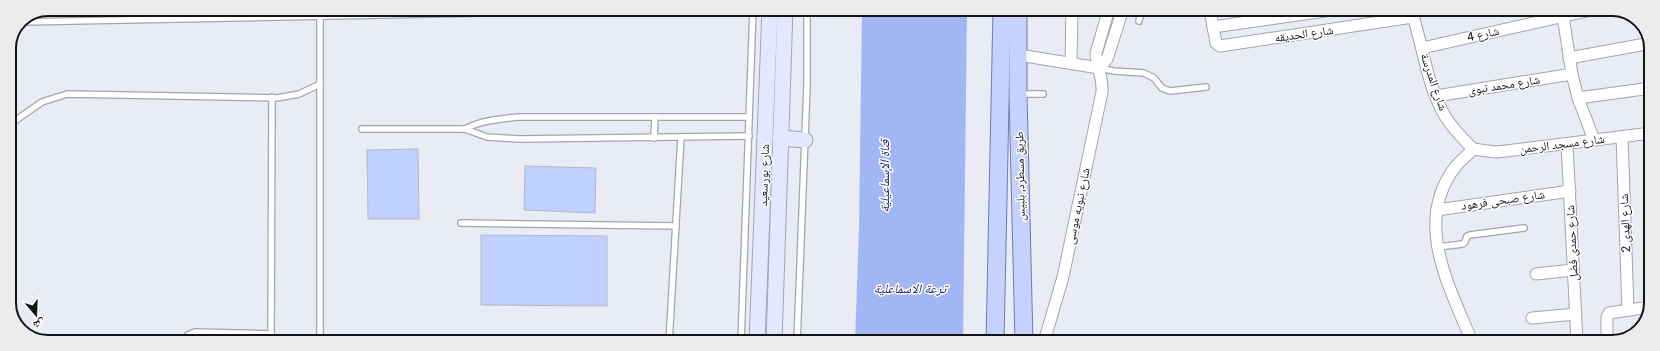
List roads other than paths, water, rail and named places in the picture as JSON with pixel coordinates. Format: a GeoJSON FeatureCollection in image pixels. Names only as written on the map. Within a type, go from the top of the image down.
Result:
{"type":"FeatureCollection","features":[{"type":"Feature","properties":{"kind":"main road","name":"شارع بورسعيد"},"geometry":{"type":"LineString","coordinates":[[757,335],[770,16]]}},
{"type":"Feature","properties":{"kind":"main road","name":"شارع بورسعيد"},"geometry":{"type":"LineString","coordinates":[[774,335],[785,16]]}},
{"type":"Feature","properties":{"kind":"main road","name":"طريق مسطرد, بلبيس"},"geometry":{"type":"LineString","coordinates":[[995,335],[1002,16]]}},
{"type":"Feature","properties":{"kind":"main road","name":"طريق مسطرد, بلبيس"},"geometry":{"type":"LineString","coordinates":[[1018,16],[1018,94],[1024,335]]}},
{"type":"Feature","properties":{"kind":"main road"},"geometry":{"type":"LineString","coordinates":[[780,138],[805,140]]}},
{"type":"Feature","properties":{"kind":"street"},"geometry":{"type":"LineString","coordinates":[[1071,63],[1072,16]]}},
{"type":"Feature","properties":{"kind":"street","name":"شارع نبويه موسى"},"geometry":{"type":"LineString","coordinates":[[1046,335],[1063,276],[1102,92],[1096,53],[1107,16]]}},
{"type":"Feature","properties":{"kind":"street"},"geometry":{"type":"LineString","coordinates":[[1019,55],[1099,68],[1108,58],[1121,16]]}},
{"type":"Feature","properties":{"kind":"street"},"geometry":{"type":"LineString","coordinates":[[1211,16],[1213,27],[1290,16]]}},
{"type":"Feature","properties":{"kind":"street","name":"شارع الحديقه"},"geometry":{"type":"LineString","coordinates":[[1213,27],[1218,46],[1400,16]]}},
{"type":"Feature","properties":{"kind":"street","name":"شارع المدرسة"},"geometry":{"type":"LineString","coordinates":[[1413,16],[1436,96],[1445,116],[1458,134],[1474,149]]}},
{"type":"Feature","properties":{"kind":"street","name":"شارع 4"},"geometry":{"type":"LineString","coordinates":[[1422,48],[1550,16]]}},
{"type":"Feature","properties":{"kind":"street"},"geometry":{"type":"LineString","coordinates":[[1562,16],[1572,74],[1578,98],[1594,140]]}},
{"type":"Feature","properties":{"kind":"street"},"geometry":{"type":"LineString","coordinates":[[1569,58],[1644,44]]}},
{"type":"Feature","properties":{"kind":"street","name":"شارع محمد نبوى"},"geometry":{"type":"LineString","coordinates":[[1436,96],[1572,74]]}},
{"type":"Feature","properties":{"kind":"street"},"geometry":{"type":"LineString","coordinates":[[1578,98],[1644,89]]}},
{"type":"Feature","properties":{"kind":"street","name":"شارع مسجد الرحمن"},"geometry":{"type":"LineString","coordinates":[[1474,149],[1495,152],[1644,134]]}},
{"type":"Feature","properties":{"kind":"street","name":"شارع الهدى 2"},"geometry":{"type":"LineString","coordinates":[[1622,137],[1628,310]]}},
{"type":"Feature","properties":{"kind":"street","name":"شارع حمدى فضل"},"geometry":{"type":"LineString","coordinates":[[1567,144],[1576,335]]}},
{"type":"Feature","properties":{"kind":"street"},"geometry":{"type":"LineString","coordinates":[[1469,335],[1441,265],[1436,247],[1435,228],[1437,210],[1443,187],[1456,166],[1474,149]]}},
{"type":"Feature","properties":{"kind":"street","name":"شارع صبحى فرهود"},"geometry":{"type":"LineString","coordinates":[[1437,210],[1570,191]]}},
{"type":"Feature","properties":{"kind":"street"},"geometry":{"type":"LineString","coordinates":[[1536,274],[1574,270]]}},
{"type":"Feature","properties":{"kind":"street"},"geometry":{"type":"LineString","coordinates":[[1607,335],[1607,317],[1609,313],[1643,308]]}},
{"type":"Feature","properties":{"kind":"street"},"geometry":{"type":"LineString","coordinates":[[1532,318],[1576,314]]}},
{"type":"Feature","properties":{"kind":"lane"},"geometry":{"type":"LineString","coordinates":[[29,22],[366,16]]}},
{"type":"Feature","properties":{"kind":"lane"},"geometry":{"type":"LineString","coordinates":[[741,335],[753,16]]}},
{"type":"Feature","properties":{"kind":"lane"},"geometry":{"type":"LineString","coordinates":[[797,335],[808,72],[807,16]]}},
{"type":"Feature","properties":{"kind":"lane"},"geometry":{"type":"LineString","coordinates":[[1139,21],[1140,16]]}},
{"type":"Feature","properties":{"kind":"lane"},"geometry":{"type":"LineString","coordinates":[[320,17],[320,335]]}},
{"type":"Feature","properties":{"kind":"lane"},"geometry":{"type":"LineString","coordinates":[[1099,68],[1114,72],[1144,73],[1151,76],[1162,88],[1170,91],[1206,87]]}},
{"type":"Feature","properties":{"kind":"lane"},"geometry":{"type":"LineString","coordinates":[[16,120],[42,102],[67,94],[282,98],[299,94],[320,84]]}},
{"type":"Feature","properties":{"kind":"lane"},"geometry":{"type":"LineString","coordinates":[[1018,94],[1043,94]]}},
{"type":"Feature","properties":{"kind":"lane"},"geometry":{"type":"LineString","coordinates":[[188,335],[195,332],[271,334],[272,97]]}},
{"type":"Feature","properties":{"kind":"lane"},"geometry":{"type":"LineString","coordinates":[[465,129],[474,124],[487,121],[519,117],[749,117]]}},
{"type":"Feature","properties":{"kind":"lane"},"geometry":{"type":"LineString","coordinates":[[654,117],[654,138]]}},
{"type":"Feature","properties":{"kind":"lane"},"geometry":{"type":"LineString","coordinates":[[362,129],[465,129],[487,137],[503,139],[749,136]]}},
{"type":"Feature","properties":{"kind":"lane"},"geometry":{"type":"LineString","coordinates":[[669,335],[681,137]]}},
{"type":"Feature","properties":{"kind":"lane"},"geometry":{"type":"LineString","coordinates":[[461,223],[676,226]]}},
{"type":"Feature","properties":{"kind":"lane"},"geometry":{"type":"LineString","coordinates":[[1436,247],[1463,244],[1468,235],[1524,228]]}},
{"type":"Feature","properties":{"kind":"water","name":"ترعة الاسماعلية"},"geometry":{"type":"Polygon","coordinates":[[[862,16],[967,16],[963,335],[855,335],[859,229],[862,16]]]}},
{"type":"Feature","properties":{"kind":"water label","name":"قناة الإسماعيلية"},"geometry":{"type":"Point","coordinates":[884,176]}}]}
